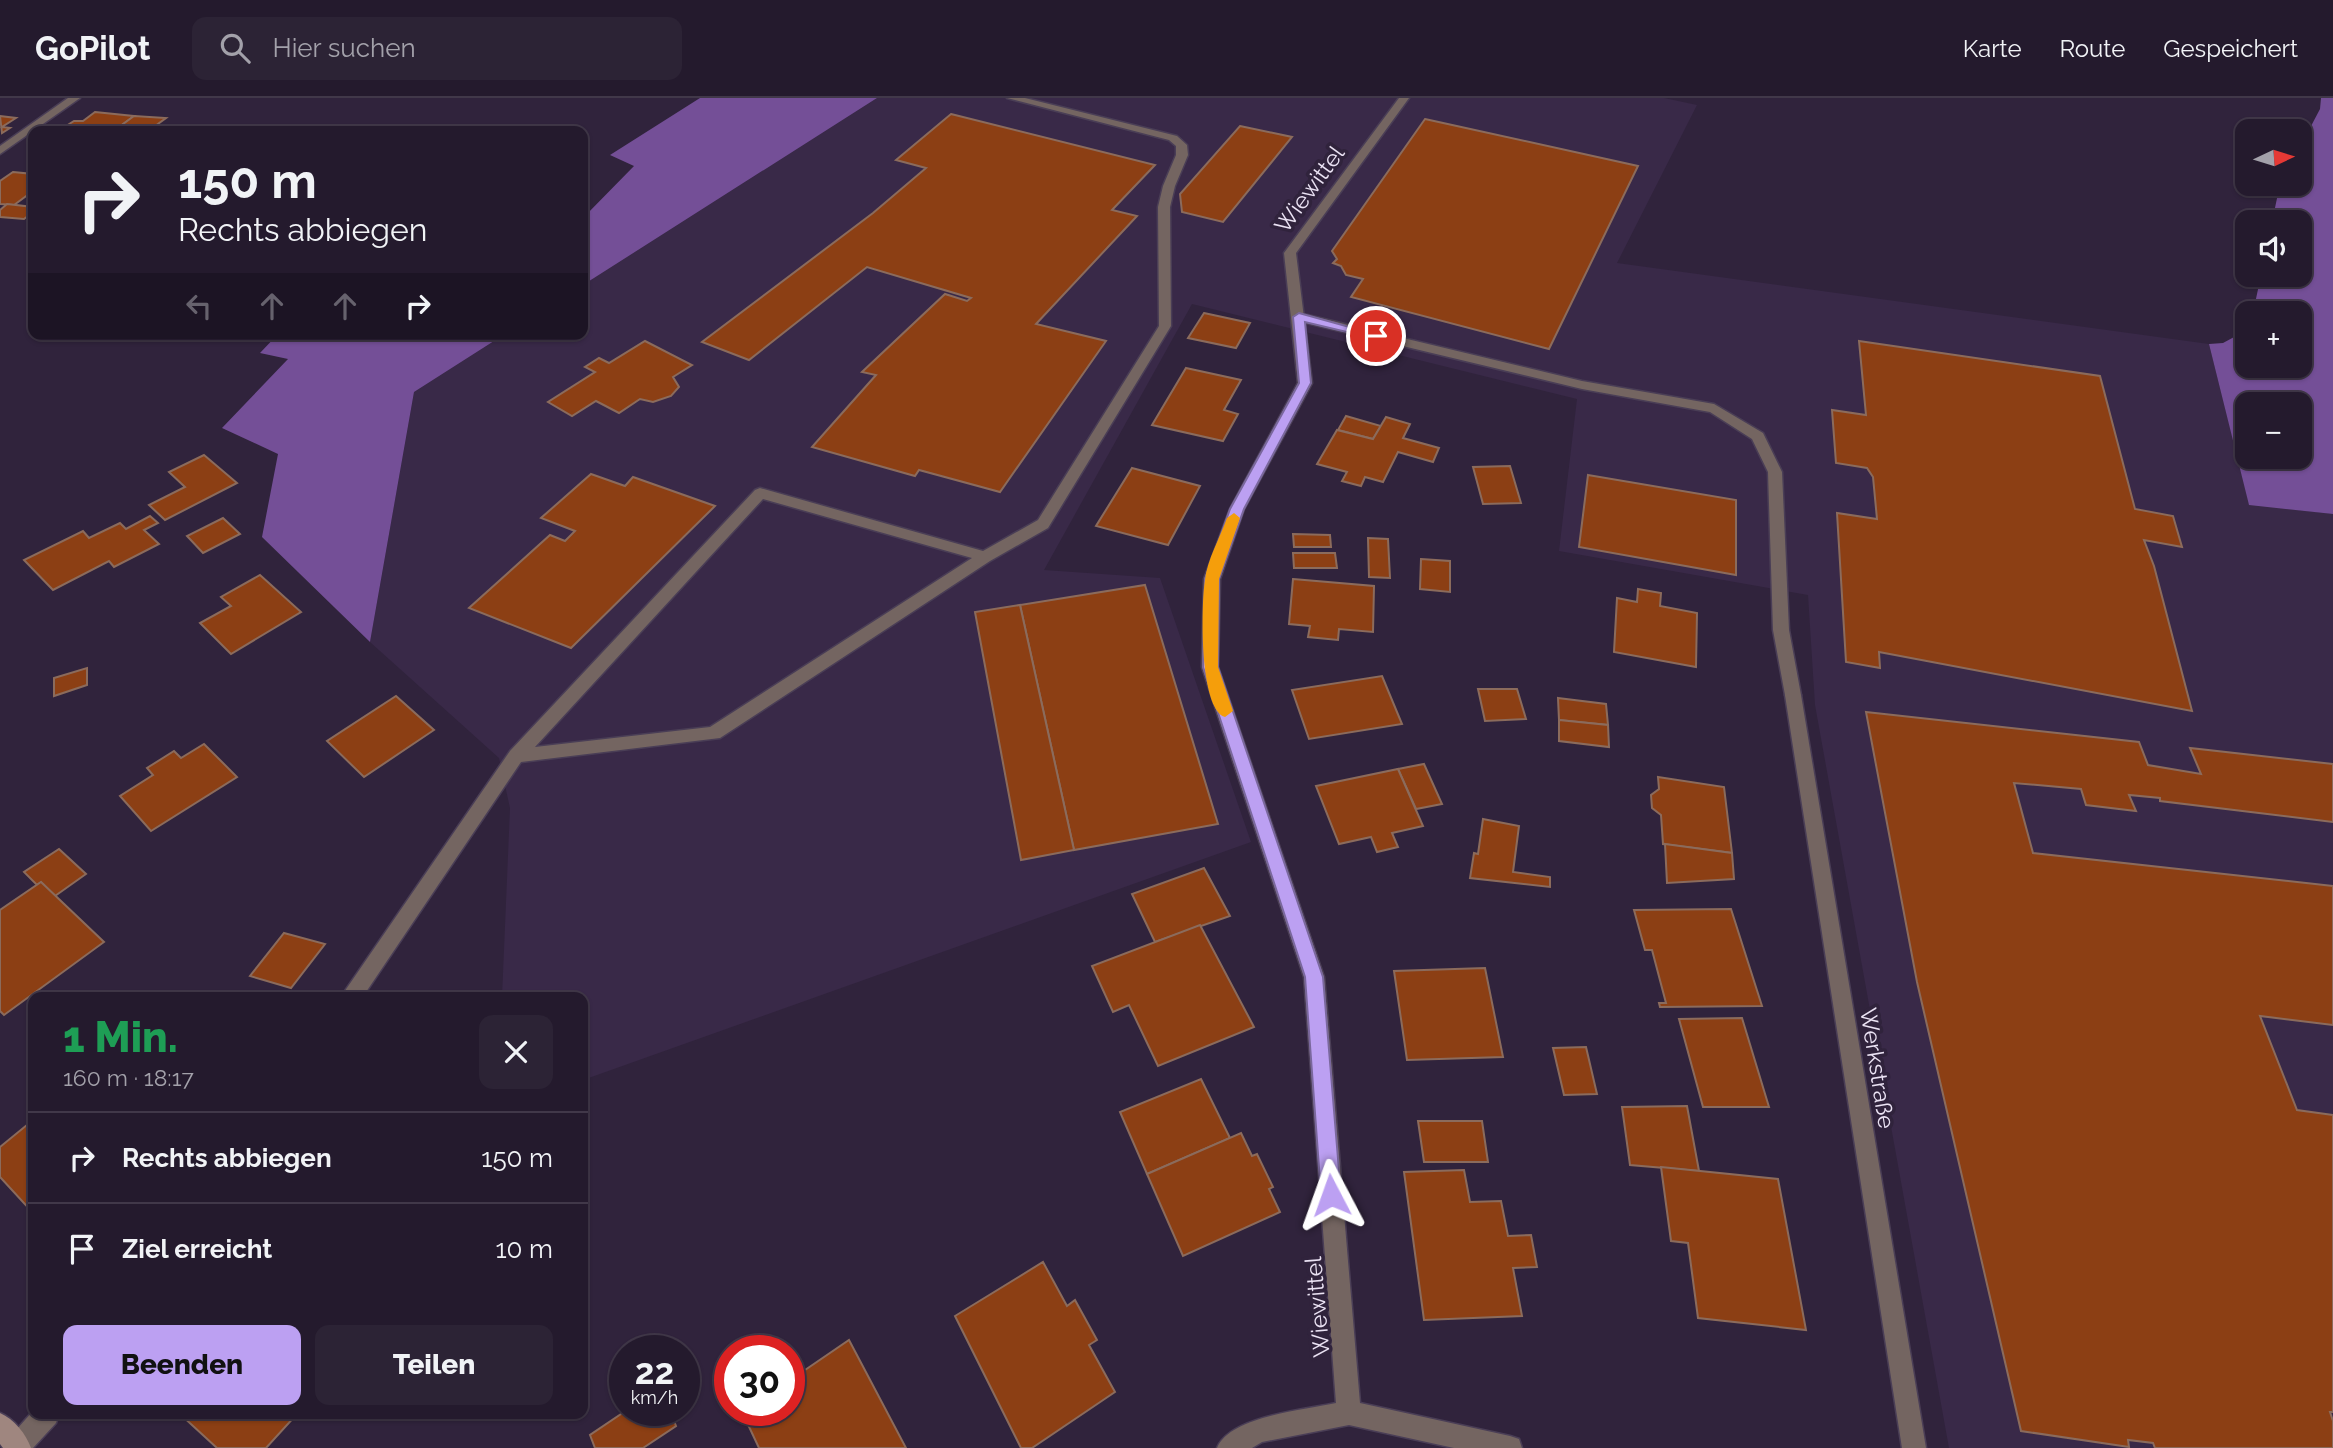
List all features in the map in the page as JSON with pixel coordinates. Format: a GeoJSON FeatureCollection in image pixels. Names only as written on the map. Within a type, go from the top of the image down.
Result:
{"type":"FeatureCollection","features":[{"type":"Feature","properties":{"kind":"main road"},"geometry":{"type":"LineString","coordinates":[[0,1425],[19,1448]]}},
{"type":"Feature","properties":{"kind":"street"},"geometry":{"type":"LineString","coordinates":[[35,126],[75,98]]}},
{"type":"Feature","properties":{"kind":"street"},"geometry":{"type":"LineString","coordinates":[[516,756],[714,733],[985,557],[1043,524],[1165,326],[1164,207],[1169,186],[1182,155],[1181,145],[1173,138],[1012,98]]}},
{"type":"Feature","properties":{"kind":"street","name":"Wiewittel"},"geometry":{"type":"LineString","coordinates":[[1349,1413],[1314,977],[1210,667],[1212,579],[1237,509],[1305,383],[1290,253],[1404,98]]}},
{"type":"Feature","properties":{"kind":"street"},"geometry":{"type":"LineString","coordinates":[[0,151],[28,131]]}},
{"type":"Feature","properties":{"kind":"street","name":"Werkstraße"},"geometry":{"type":"LineString","coordinates":[[1299,317],[1582,385],[1714,408],[1758,436],[1775,472],[1781,629],[1914,1448]]}},
{"type":"Feature","properties":{"kind":"street"},"geometry":{"type":"LineString","coordinates":[[354,992],[516,756],[760,493],[985,557]]}},
{"type":"Feature","properties":{"kind":"street"},"geometry":{"type":"LineString","coordinates":[[1230,1448],[1258,1431],[1349,1413],[1510,1448]]}},
{"type":"Feature","properties":{"kind":"street"},"geometry":{"type":"LineString","coordinates":[[19,1448],[43,1419]]}},
{"type":"Feature","properties":{"kind":"shaded area"},"geometry":{"type":"Polygon","coordinates":[[[700,98],[877,98],[588,282],[588,213],[634,166],[610,155],[700,98]]]}},
{"type":"Feature","properties":{"kind":"shaded area"},"geometry":{"type":"Polygon","coordinates":[[[877,98],[1664,98],[1697,105],[1617,263],[2209,344],[2235,448],[2235,469],[2240,469],[2249,504],[2333,514],[2333,1448],[1949,1448],[1815,705],[1808,595],[1559,551],[1577,399],[1192,304],[1044,570],[1160,578],[1251,842],[588,1078],[588,992],[502,992],[510,808],[499,758],[370,642],[414,392],[496,340],[588,340],[588,282],[877,98]]]}},
{"type":"Feature","properties":{"kind":"shaded area"},"geometry":{"type":"Polygon","coordinates":[[[2321,98],[2333,98],[2333,514],[2249,505],[2240,469],[2312,469],[2312,392],[2235,392],[2235,449],[2209,344],[2223,343],[2235,336],[2235,378],[2312,378],[2312,301],[2256,301],[2258,287],[2312,287],[2312,210],[2275,210],[2277,196],[2312,196],[2312,124],[2320,109],[2321,98]]]}},
{"type":"Feature","properties":{"kind":"shaded area"},"geometry":{"type":"Polygon","coordinates":[[[272,340],[496,340],[414,392],[370,642],[262,537],[278,454],[222,428],[288,359],[260,353],[272,340]]]}},
{"type":"Feature","properties":{"kind":"building"},"geometry":{"type":"Polygon","coordinates":[[[95,112],[134,116],[121,126],[66,126],[74,121],[83,121],[95,112]]]}},
{"type":"Feature","properties":{"kind":"building"},"geometry":{"type":"Polygon","coordinates":[[[951,114],[1155,165],[1112,210],[1137,216],[1036,324],[1106,341],[1000,492],[919,470],[915,476],[812,447],[876,375],[862,372],[945,294],[967,301],[971,298],[867,267],[749,360],[702,342],[873,213],[926,168],[896,160],[951,114]]]}},
{"type":"Feature","properties":{"kind":"building"},"geometry":{"type":"Polygon","coordinates":[[[0,116],[16,118],[2,127],[10,128],[2,133],[0,116]]]}},
{"type":"Feature","properties":{"kind":"building"},"geometry":{"type":"Polygon","coordinates":[[[134,116],[166,118],[155,126],[120,126],[134,116]]]}},
{"type":"Feature","properties":{"kind":"building"},"geometry":{"type":"Polygon","coordinates":[[[1425,119],[1638,166],[1549,349],[1351,297],[1363,279],[1346,275],[1341,266],[1333,263],[1337,259],[1332,251],[1425,119]]]}},
{"type":"Feature","properties":{"kind":"building"},"geometry":{"type":"Polygon","coordinates":[[[1240,126],[1292,137],[1223,222],[1182,212],[1180,194],[1240,126]]]}},
{"type":"Feature","properties":{"kind":"building"},"geometry":{"type":"Polygon","coordinates":[[[13,172],[28,174],[28,195],[14,205],[0,204],[0,181],[13,172]]]}},
{"type":"Feature","properties":{"kind":"building"},"geometry":{"type":"Polygon","coordinates":[[[7,204],[28,206],[28,216],[24,219],[0,217],[0,210],[7,204]]]}},
{"type":"Feature","properties":{"kind":"building"},"geometry":{"type":"Polygon","coordinates":[[[1204,313],[1250,323],[1236,348],[1188,338],[1204,313]]]}},
{"type":"Feature","properties":{"kind":"building"},"geometry":{"type":"Polygon","coordinates":[[[645,341],[692,365],[673,377],[679,387],[671,396],[653,402],[640,399],[619,413],[596,401],[572,416],[548,402],[595,372],[585,367],[599,358],[609,363],[645,341]]]}},
{"type":"Feature","properties":{"kind":"building"},"geometry":{"type":"Polygon","coordinates":[[[1859,341],[2100,376],[2135,509],[2173,516],[2182,547],[2144,540],[2154,566],[2192,711],[1879,652],[1880,668],[1846,662],[1837,513],[1877,519],[1873,477],[1867,468],[1836,463],[1832,410],[1866,415],[1859,341]]]}},
{"type":"Feature","properties":{"kind":"building"},"geometry":{"type":"Polygon","coordinates":[[[1186,368],[1241,380],[1224,410],[1238,414],[1223,441],[1152,425],[1186,368]]]}},
{"type":"Feature","properties":{"kind":"building"},"geometry":{"type":"Polygon","coordinates":[[[1346,416],[1381,426],[1373,439],[1338,430],[1346,416]]]}},
{"type":"Feature","properties":{"kind":"building"},"geometry":{"type":"Polygon","coordinates":[[[1386,417],[1410,424],[1403,438],[1439,448],[1433,462],[1398,452],[1383,482],[1365,477],[1361,486],[1342,481],[1347,472],[1317,464],[1337,430],[1373,439],[1386,417]]]}},
{"type":"Feature","properties":{"kind":"building"},"geometry":{"type":"Polygon","coordinates":[[[204,455],[237,483],[165,520],[149,505],[185,487],[169,472],[204,455]]]}},
{"type":"Feature","properties":{"kind":"building"},"geometry":{"type":"Polygon","coordinates":[[[1510,466],[1521,503],[1483,504],[1473,467],[1510,466]]]}},
{"type":"Feature","properties":{"kind":"building"},"geometry":{"type":"Polygon","coordinates":[[[1132,468],[1200,486],[1168,545],[1096,526],[1132,468]]]}},
{"type":"Feature","properties":{"kind":"building"},"geometry":{"type":"Polygon","coordinates":[[[591,474],[625,486],[633,477],[715,506],[571,648],[469,608],[550,535],[565,541],[575,531],[541,518],[591,474]]]}},
{"type":"Feature","properties":{"kind":"building"},"geometry":{"type":"Polygon","coordinates":[[[1588,475],[1736,500],[1736,575],[1579,547],[1588,475]]]}},
{"type":"Feature","properties":{"kind":"building"},"geometry":{"type":"Polygon","coordinates":[[[150,516],[158,523],[144,530],[159,544],[114,567],[109,561],[53,590],[24,560],[83,531],[89,538],[120,523],[126,529],[150,516]]]}},
{"type":"Feature","properties":{"kind":"building"},"geometry":{"type":"Polygon","coordinates":[[[223,518],[240,534],[203,553],[187,536],[223,518]]]}},
{"type":"Feature","properties":{"kind":"building"},"geometry":{"type":"Polygon","coordinates":[[[1293,534],[1330,535],[1331,547],[1294,547],[1293,534]]]}},
{"type":"Feature","properties":{"kind":"building"},"geometry":{"type":"Polygon","coordinates":[[[1368,538],[1388,539],[1390,578],[1369,577],[1368,538]]]}},
{"type":"Feature","properties":{"kind":"building"},"geometry":{"type":"Polygon","coordinates":[[[1293,553],[1335,553],[1337,568],[1294,568],[1293,553]]]}},
{"type":"Feature","properties":{"kind":"building"},"geometry":{"type":"Polygon","coordinates":[[[1421,559],[1450,561],[1450,592],[1420,589],[1421,559]]]}},
{"type":"Feature","properties":{"kind":"building"},"geometry":{"type":"Polygon","coordinates":[[[260,575],[301,612],[231,654],[200,623],[231,606],[221,597],[260,575]]]}},
{"type":"Feature","properties":{"kind":"building"},"geometry":{"type":"Polygon","coordinates":[[[1293,579],[1374,586],[1373,632],[1339,629],[1338,640],[1308,637],[1310,626],[1289,624],[1293,579]]]}},
{"type":"Feature","properties":{"kind":"building"},"geometry":{"type":"Polygon","coordinates":[[[1145,585],[1218,824],[1074,850],[1020,605],[1145,585]]]}},
{"type":"Feature","properties":{"kind":"building"},"geometry":{"type":"Polygon","coordinates":[[[1638,589],[1661,593],[1660,606],[1697,613],[1696,667],[1614,652],[1617,598],[1637,602],[1638,589]]]}},
{"type":"Feature","properties":{"kind":"building"},"geometry":{"type":"Polygon","coordinates":[[[1020,605],[1074,850],[1021,860],[975,612],[1020,605]]]}},
{"type":"Feature","properties":{"kind":"building"},"geometry":{"type":"Polygon","coordinates":[[[87,668],[87,685],[54,696],[54,678],[87,668]]]}},
{"type":"Feature","properties":{"kind":"building"},"geometry":{"type":"Polygon","coordinates":[[[1382,676],[1402,724],[1309,739],[1292,690],[1382,676]]]}},
{"type":"Feature","properties":{"kind":"building"},"geometry":{"type":"Polygon","coordinates":[[[1478,689],[1517,689],[1526,719],[1485,721],[1478,689]]]}},
{"type":"Feature","properties":{"kind":"building"},"geometry":{"type":"Polygon","coordinates":[[[396,696],[434,730],[364,777],[327,741],[396,696]]]}},
{"type":"Feature","properties":{"kind":"building"},"geometry":{"type":"Polygon","coordinates":[[[1558,698],[1606,704],[1608,725],[1559,720],[1558,698]]]}},
{"type":"Feature","properties":{"kind":"building"},"geometry":{"type":"Polygon","coordinates":[[[1866,712],[2139,742],[2148,765],[2201,774],[2190,748],[2333,764],[2333,822],[2129,795],[2136,811],[2086,805],[2081,789],[2014,783],[2033,853],[2333,886],[2333,1025],[2260,1016],[2297,1110],[2333,1115],[2333,1412],[2330,1412],[2333,1421],[2333,1448],[2155,1448],[2153,1443],[2128,1440],[2129,1447],[2021,1431],[1917,982],[1866,712]]]}},
{"type":"Feature","properties":{"kind":"building"},"geometry":{"type":"Polygon","coordinates":[[[1559,720],[1608,725],[1609,747],[1559,741],[1559,720]]]}},
{"type":"Feature","properties":{"kind":"building"},"geometry":{"type":"Polygon","coordinates":[[[204,744],[237,777],[151,831],[120,796],[153,775],[147,768],[174,751],[181,758],[204,744]]]}},
{"type":"Feature","properties":{"kind":"building"},"geometry":{"type":"Polygon","coordinates":[[[1424,764],[1442,804],[1416,809],[1398,769],[1424,764]]]}},
{"type":"Feature","properties":{"kind":"building"},"geometry":{"type":"Polygon","coordinates":[[[1398,769],[1423,826],[1392,833],[1398,847],[1377,852],[1371,837],[1339,844],[1316,786],[1398,769]]]}},
{"type":"Feature","properties":{"kind":"building"},"geometry":{"type":"Polygon","coordinates":[[[1658,777],[1724,787],[1732,853],[1663,844],[1661,815],[1652,808],[1651,795],[1659,789],[1658,777]]]}},
{"type":"Feature","properties":{"kind":"building"},"geometry":{"type":"Polygon","coordinates":[[[1483,819],[1519,826],[1513,872],[1550,877],[1550,887],[1470,878],[1474,853],[1478,854],[1483,819]]]}},
{"type":"Feature","properties":{"kind":"building"},"geometry":{"type":"Polygon","coordinates":[[[1665,844],[1732,853],[1734,879],[1667,883],[1665,844]]]}},
{"type":"Feature","properties":{"kind":"building"},"geometry":{"type":"Polygon","coordinates":[[[59,849],[86,874],[55,896],[41,882],[37,885],[24,872],[59,849]]]}},
{"type":"Feature","properties":{"kind":"building"},"geometry":{"type":"Polygon","coordinates":[[[1204,868],[1230,916],[1155,942],[1132,894],[1204,868]]]}},
{"type":"Feature","properties":{"kind":"building"},"geometry":{"type":"Polygon","coordinates":[[[41,882],[104,942],[36,992],[28,992],[28,997],[4,1015],[0,1011],[0,910],[41,882]]]}},
{"type":"Feature","properties":{"kind":"building"},"geometry":{"type":"Polygon","coordinates":[[[1731,909],[1762,1006],[1660,1007],[1659,1003],[1666,1003],[1652,950],[1645,950],[1634,910],[1731,909]]]}},
{"type":"Feature","properties":{"kind":"building"},"geometry":{"type":"Polygon","coordinates":[[[1200,925],[1254,1027],[1158,1066],[1129,1005],[1113,1012],[1092,966],[1200,925]]]}},
{"type":"Feature","properties":{"kind":"building"},"geometry":{"type":"Polygon","coordinates":[[[284,933],[325,944],[291,988],[250,976],[284,933]]]}},
{"type":"Feature","properties":{"kind":"building"},"geometry":{"type":"Polygon","coordinates":[[[1485,968],[1503,1057],[1407,1060],[1394,971],[1485,968]]]}},
{"type":"Feature","properties":{"kind":"building"},"geometry":{"type":"Polygon","coordinates":[[[1742,1018],[1769,1107],[1703,1107],[1679,1019],[1742,1018]]]}},
{"type":"Feature","properties":{"kind":"building"},"geometry":{"type":"Polygon","coordinates":[[[1586,1047],[1597,1094],[1564,1095],[1553,1048],[1586,1047]]]}},
{"type":"Feature","properties":{"kind":"building"},"geometry":{"type":"Polygon","coordinates":[[[1201,1079],[1230,1138],[1147,1174],[1120,1112],[1201,1079]]]}},
{"type":"Feature","properties":{"kind":"building"},"geometry":{"type":"Polygon","coordinates":[[[1687,1106],[1699,1171],[1630,1165],[1622,1107],[1687,1106]]]}},
{"type":"Feature","properties":{"kind":"building"},"geometry":{"type":"Polygon","coordinates":[[[1418,1121],[1482,1121],[1488,1162],[1424,1162],[1418,1121]]]}},
{"type":"Feature","properties":{"kind":"building"},"geometry":{"type":"Polygon","coordinates":[[[28,1124],[28,1208],[0,1177],[0,1147],[28,1124]]]}},
{"type":"Feature","properties":{"kind":"building"},"geometry":{"type":"Polygon","coordinates":[[[1241,1133],[1252,1156],[1257,1154],[1273,1187],[1269,1189],[1280,1212],[1183,1256],[1147,1174],[1241,1133]]]}},
{"type":"Feature","properties":{"kind":"building"},"geometry":{"type":"Polygon","coordinates":[[[1661,1167],[1778,1179],[1806,1330],[1698,1318],[1688,1243],[1671,1241],[1661,1167]]]}},
{"type":"Feature","properties":{"kind":"building"},"geometry":{"type":"Polygon","coordinates":[[[1464,1170],[1470,1202],[1501,1201],[1508,1236],[1531,1235],[1537,1267],[1513,1268],[1522,1316],[1424,1320],[1404,1172],[1464,1170]]]}},
{"type":"Feature","properties":{"kind":"building"},"geometry":{"type":"Polygon","coordinates":[[[1043,1262],[1067,1306],[1075,1300],[1097,1340],[1089,1345],[1115,1392],[1032,1448],[1021,1448],[955,1316],[1043,1262]]]}},
{"type":"Feature","properties":{"kind":"building"},"geometry":{"type":"Polygon","coordinates":[[[849,1340],[906,1448],[759,1448],[749,1426],[805,1426],[805,1370],[849,1340]]]}},
{"type":"Feature","properties":{"kind":"building"},"geometry":{"type":"Polygon","coordinates":[[[185,1419],[292,1419],[266,1448],[217,1448],[185,1419]]]}},
{"type":"Feature","properties":{"kind":"building"},"geometry":{"type":"Polygon","coordinates":[[[609,1422],[609,1426],[676,1426],[643,1448],[595,1448],[590,1435],[609,1422]]]}},
{"type":"Feature","properties":{"kind":"slow traffic"},"geometry":{"type":"LineString","coordinates":[[1225,711],[1210,667],[1212,579],[1234,518]]}},
{"type":"Feature","properties":{"kind":"route"},"geometry":{"type":"LineString","coordinates":[[1331,1195],[1314,977],[1210,667],[1212,579],[1237,509],[1305,383],[1299,317],[1376,336]]}}]}
